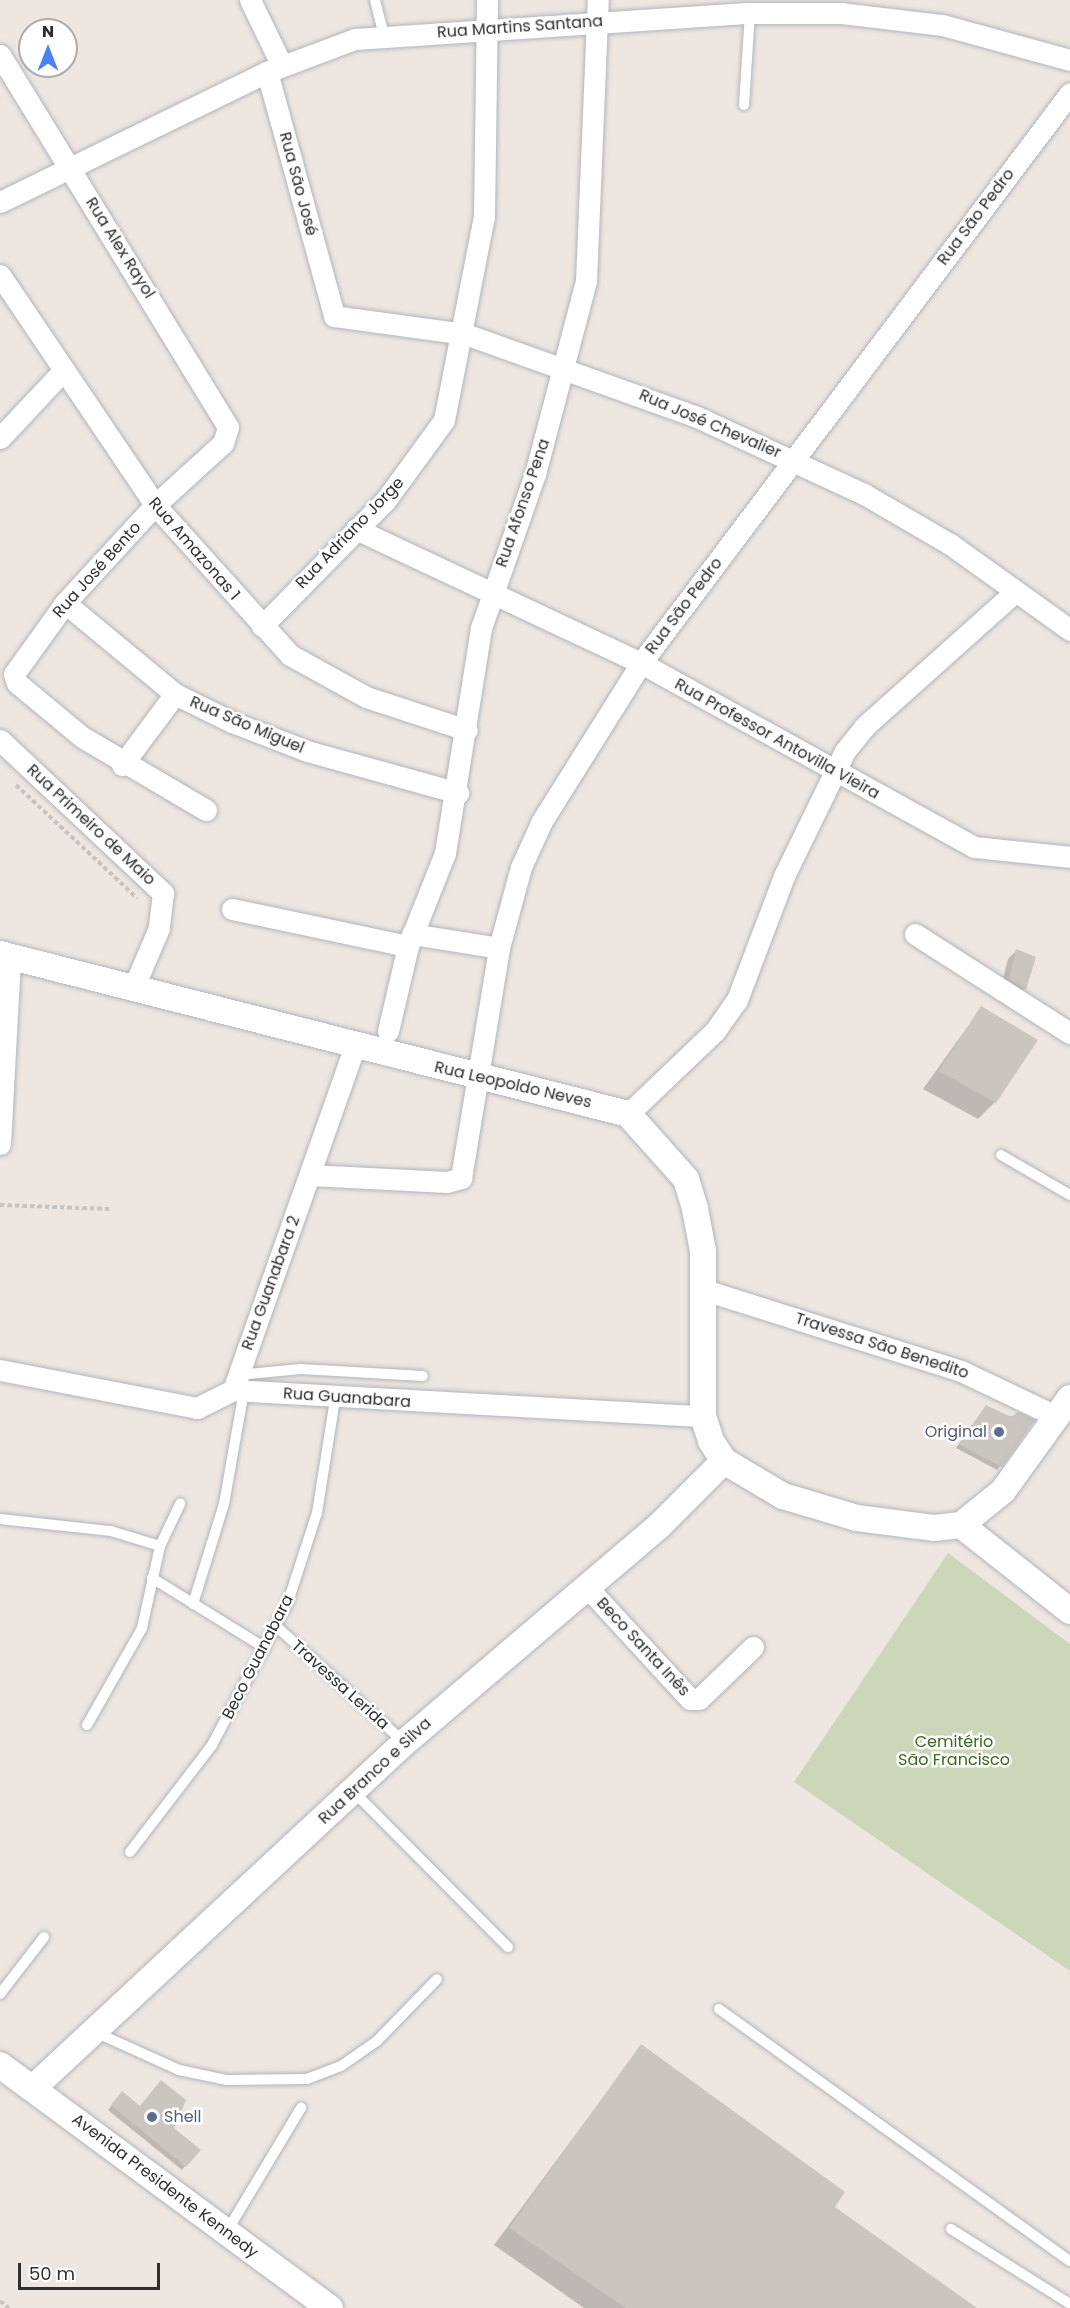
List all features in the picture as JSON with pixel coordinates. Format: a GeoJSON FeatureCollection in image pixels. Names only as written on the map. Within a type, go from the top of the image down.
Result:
{"type":"FeatureCollection","features":[{"type":"Feature","properties":{"kind":"street","name":"Rua São José"},"geometry":{"type":"LineString","coordinates":[[250,0],[274,69],[326,296]]}},
{"type":"Feature","properties":{"kind":"street","name":"Rua Adriano Jorge"},"geometry":{"type":"LineString","coordinates":[[262,626],[385,501],[444,420],[465,334],[484,218],[487,0]]}},
{"type":"Feature","properties":{"kind":"street","name":"Rua Afonso Pena"},"geometry":{"type":"LineString","coordinates":[[388,1031],[410,940],[445,853],[458,793],[491,591],[522,514],[565,366],[586,280],[598,0]]}},
{"type":"Feature","properties":{"kind":"street","name":"Rua Martins Santana"},"geometry":{"type":"LineString","coordinates":[[0,202],[274,69],[355,39],[384,35],[750,13],[841,13],[942,25],[1070,60]]}},
{"type":"Feature","properties":{"kind":"street","name":"Rua Alex Rayol"},"geometry":{"type":"LineString","coordinates":[[0,55],[226,418],[223,443]]}},
{"type":"Feature","properties":{"kind":"street","name":"Rua São Pedro"},"geometry":{"type":"LineString","coordinates":[[310,1175],[457,1182],[463,1174],[499,948],[521,867],[542,821],[641,663],[1070,93]]}},
{"type":"Feature","properties":{"kind":"street","name":"Rua Amazonas 1"},"geometry":{"type":"LineString","coordinates":[[0,275],[61,373],[155,505],[262,626],[321,676],[467,730]]}},
{"type":"Feature","properties":{"kind":"street","name":"Rua José Chevalier"},"geometry":{"type":"LineString","coordinates":[[326,296],[339,319],[465,334],[565,366],[793,459],[950,544],[1070,630]]}},
{"type":"Feature","properties":{"kind":"street"},"geometry":{"type":"LineString","coordinates":[[0,438],[61,373]]}},
{"type":"Feature","properties":{"kind":"street","name":"Rua José Bento"},"geometry":{"type":"LineString","coordinates":[[122,765],[17,683],[16,669],[65,603],[155,505],[223,443]]}},
{"type":"Feature","properties":{"kind":"street","name":"Rua Professor Antovilla Vieira"},"geometry":{"type":"LineString","coordinates":[[356,529],[641,663],[835,774],[974,848],[1070,857]]}},
{"type":"Feature","properties":{"kind":"street"},"geometry":{"type":"LineString","coordinates":[[1015,592],[865,726],[835,774],[784,876],[726,1018],[628,1114],[686,1179],[703,1251],[700,1289],[703,1416],[724,1461],[783,1496],[856,1518],[936,1528],[962,1525],[1003,1491],[1064,1407]]}},
{"type":"Feature","properties":{"kind":"street","name":"Rua São Miguel"},"geometry":{"type":"LineString","coordinates":[[65,603],[175,694],[307,751],[458,793]]}},
{"type":"Feature","properties":{"kind":"street"},"geometry":{"type":"LineString","coordinates":[[175,694],[122,765],[206,810]]}},
{"type":"Feature","properties":{"kind":"street","name":"Rua Primeiro de Maio"},"geometry":{"type":"LineString","coordinates":[[0,740],[153,882],[163,894],[161,916],[135,984]]}},
{"type":"Feature","properties":{"kind":"street"},"geometry":{"type":"LineString","coordinates":[[232,909],[410,940],[499,948]]}},
{"type":"Feature","properties":{"kind":"street"},"geometry":{"type":"LineString","coordinates":[[915,934],[1070,1034]]}},
{"type":"Feature","properties":{"kind":"street"},"geometry":{"type":"LineString","coordinates":[[0,1144],[5,956]]}},
{"type":"Feature","properties":{"kind":"street","name":"Rua Leopoldo Neves"},"geometry":{"type":"LineString","coordinates":[[5,956],[135,984],[354,1048],[568,1095],[628,1114]]}},
{"type":"Feature","properties":{"kind":"street","name":"Rua Guanabara 2"},"geometry":{"type":"LineString","coordinates":[[238,1385],[354,1048]]}},
{"type":"Feature","properties":{"kind":"street","name":"Travessa São Benedito"},"geometry":{"type":"LineString","coordinates":[[700,1289],[961,1371],[1064,1407]]}},
{"type":"Feature","properties":{"kind":"street"},"geometry":{"type":"LineString","coordinates":[[0,1370],[197,1408],[238,1385]]}},
{"type":"Feature","properties":{"kind":"street","name":"Rua Guanabara"},"geometry":{"type":"LineString","coordinates":[[238,1385],[335,1399],[703,1416]]}},
{"type":"Feature","properties":{"kind":"street","name":"Rua Branco e Silva"},"geometry":{"type":"LineString","coordinates":[[33,2088],[404,1743],[660,1525],[724,1461]]}},
{"type":"Feature","properties":{"kind":"street"},"geometry":{"type":"LineString","coordinates":[[962,1525],[1070,1611]]}},
{"type":"Feature","properties":{"kind":"street","name":"Beco Santa Inês"},"geometry":{"type":"LineString","coordinates":[[587,1587],[690,1699],[699,1699],[753,1647]]}},
{"type":"Feature","properties":{"kind":"street","name":"Avenida Presidente Kennedy"},"geometry":{"type":"LineString","coordinates":[[0,2065],[330,2308]]}},
{"type":"Feature","properties":{"kind":"lane"},"geometry":{"type":"LineString","coordinates":[[375,0],[384,35]]}},
{"type":"Feature","properties":{"kind":"lane"},"geometry":{"type":"LineString","coordinates":[[744,105],[750,13]]}},
{"type":"Feature","properties":{"kind":"lane"},"geometry":{"type":"LineString","coordinates":[[1001,1155],[1070,1195]]}},
{"type":"Feature","properties":{"kind":"lane"},"geometry":{"type":"LineString","coordinates":[[238,1385],[301,1369],[423,1376]]}},
{"type":"Feature","properties":{"kind":"lane","name":"Rua Guanabara 2"},"geometry":{"type":"LineString","coordinates":[[193,1604],[224,1504],[238,1385]]}},
{"type":"Feature","properties":{"kind":"lane","name":"Beco Guanabara"},"geometry":{"type":"LineString","coordinates":[[130,1852],[212,1745],[277,1627],[317,1513],[335,1399]]}},
{"type":"Feature","properties":{"kind":"lane"},"geometry":{"type":"LineString","coordinates":[[87,1725],[139,1635],[160,1546],[180,1504]]}},
{"type":"Feature","properties":{"kind":"lane"},"geometry":{"type":"LineString","coordinates":[[0,1519],[111,1531],[160,1546]]}},
{"type":"Feature","properties":{"kind":"lane"},"geometry":{"type":"LineString","coordinates":[[152,1578],[265,1648]]}},
{"type":"Feature","properties":{"kind":"lane","name":"Travessa Lerida"},"geometry":{"type":"LineString","coordinates":[[277,1627],[404,1743]]}},
{"type":"Feature","properties":{"kind":"lane"},"geometry":{"type":"LineString","coordinates":[[353,1791],[508,1947]]}},
{"type":"Feature","properties":{"kind":"lane"},"geometry":{"type":"LineString","coordinates":[[0,1994],[44,1937]]}},
{"type":"Feature","properties":{"kind":"lane"},"geometry":{"type":"LineString","coordinates":[[95,2032],[179,2070],[225,2080],[307,2079],[341,2066],[377,2042],[437,1979]]}},
{"type":"Feature","properties":{"kind":"lane"},"geometry":{"type":"LineString","coordinates":[[719,2009],[1070,2262]]}},
{"type":"Feature","properties":{"kind":"lane"},"geometry":{"type":"LineString","coordinates":[[227,2232],[301,2108]]}},
{"type":"Feature","properties":{"kind":"lane"},"geometry":{"type":"LineString","coordinates":[[951,2229],[1070,2304]]}},
{"type":"Feature","properties":{"kind":"path"},"geometry":{"type":"LineString","coordinates":[[8,777],[122,887],[161,916]]}},
{"type":"Feature","properties":{"kind":"path"},"geometry":{"type":"LineString","coordinates":[[0,1205],[110,1209]]}},
{"type":"Feature","properties":{"kind":"path"},"geometry":{"type":"LineString","coordinates":[[0,2301],[9,2308]]}},
{"type":"Feature","properties":{"kind":"green space","name":"Cemitério São Francisco"},"geometry":{"type":"Polygon","coordinates":[[[948,1553],[1070,1644],[1070,1971],[794,1782],[948,1553]]]}},
{"type":"Feature","properties":{"kind":"building"},"geometry":{"type":"Polygon","coordinates":[[[1016,949],[1036,957],[1026,990],[1009,979],[1016,949]]]}},
{"type":"Feature","properties":{"kind":"building"},"geometry":{"type":"Polygon","coordinates":[[[981,1006],[1038,1040],[996,1103],[939,1071],[981,1006]]]}},
{"type":"Feature","properties":{"kind":"building","name":"Original"},"geometry":{"type":"Polygon","coordinates":[[[986,1405],[1011,1417],[1018,1412],[1035,1420],[1002,1467],[959,1444],[986,1405]]]}},
{"type":"Feature","properties":{"kind":"building"},"geometry":{"type":"Polygon","coordinates":[[[641,2044],[845,2192],[835,2207],[977,2308],[626,2308],[509,2228],[641,2044]]]}},
{"type":"Feature","properties":{"kind":"building","name":"Shell"},"geometry":{"type":"Polygon","coordinates":[[[161,2080],[186,2100],[174,2128],[201,2150],[186,2167],[111,2105],[122,2091],[140,2106],[161,2080]]]}},
{"type":"Feature","properties":{"kind":"place","name":"Original"},"geometry":{"type":"Point","coordinates":[999,1432]}},
{"type":"Feature","properties":{"kind":"place","name":"Shell"},"geometry":{"type":"Point","coordinates":[152,2117]}}]}
